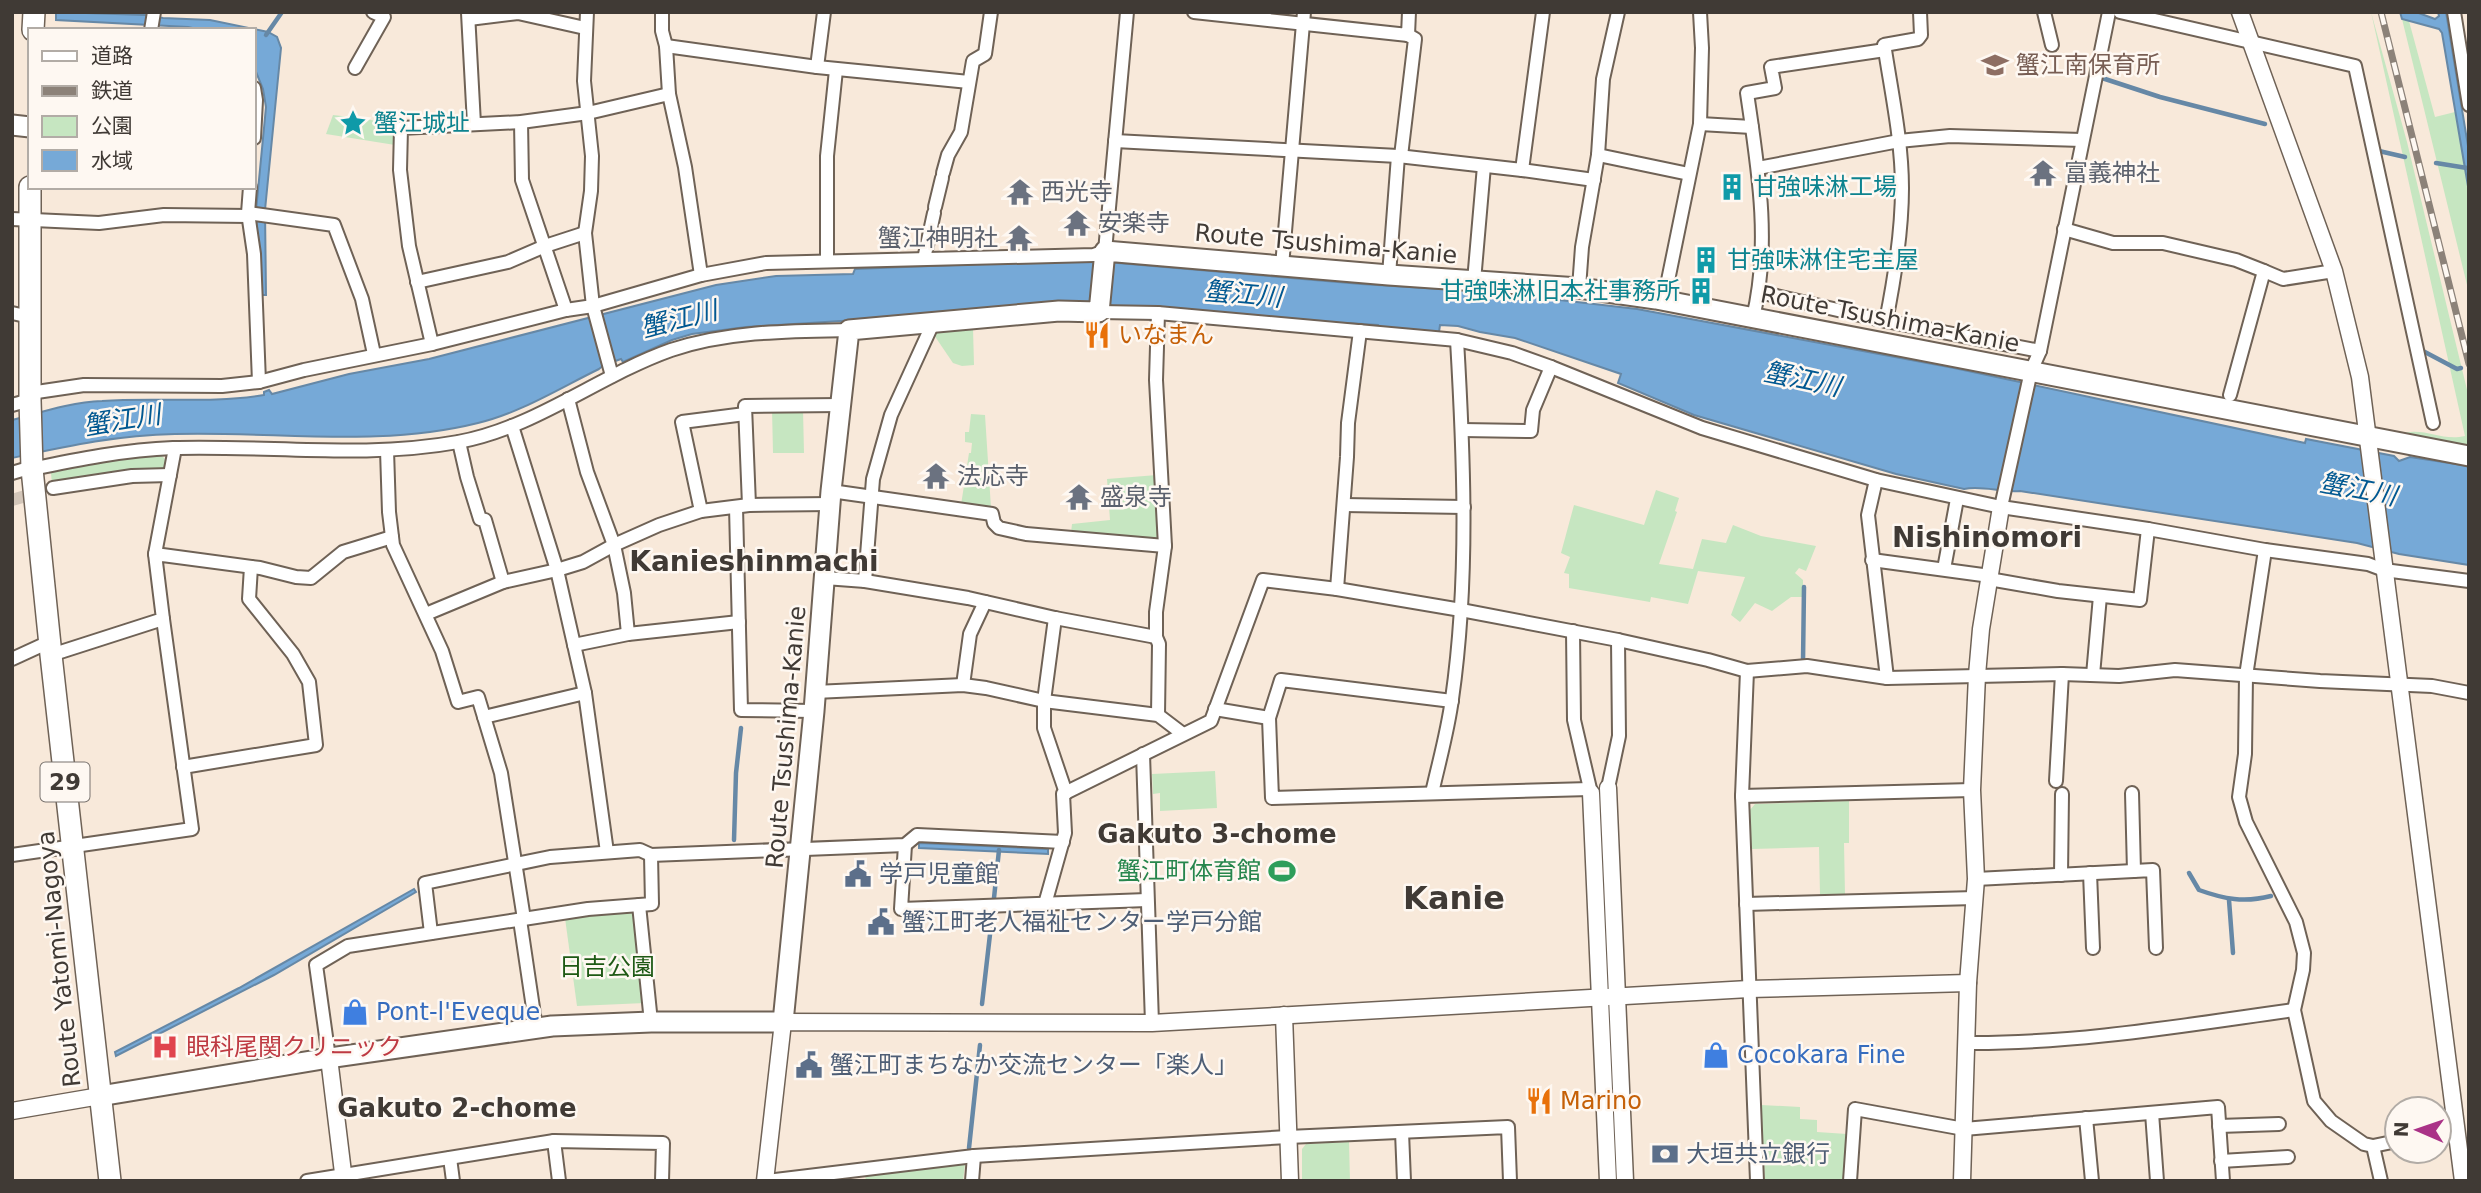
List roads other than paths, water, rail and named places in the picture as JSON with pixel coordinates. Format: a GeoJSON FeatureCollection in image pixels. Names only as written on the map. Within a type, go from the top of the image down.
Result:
{"type":"FeatureCollection","features":[{"type":"Feature","properties":{"kind":"main road","name":"Route Yatomi-Nagoya"},"geometry":{"type":"LineString","coordinates":[[29,189],[21,219],[25,470],[50,648],[110,1181]]}},
{"type":"Feature","properties":{"kind":"main road","name":"Route Tsushima-Kanie"},"geometry":{"type":"LineString","coordinates":[[1105,251],[1579,288],[1664,300],[2370,443],[2469,456]]}},
{"type":"Feature","properties":{"kind":"main road"},"geometry":{"type":"LineString","coordinates":[[849,330],[1099,310],[1105,251]]}},
{"type":"Feature","properties":{"kind":"main road","name":"Route Tsushima-Kanie"},"geometry":{"type":"LineString","coordinates":[[783,1022],[849,330]]}},
{"type":"Feature","properties":{"kind":"main road"},"geometry":{"type":"LineString","coordinates":[[100,1096],[329,1058],[536,1028],[650,1022],[783,1022]]}},
{"type":"Feature","properties":{"kind":"street"},"geometry":{"type":"LineString","coordinates":[[355,68],[384,17],[373,12]]}},
{"type":"Feature","properties":{"kind":"street"},"geometry":{"type":"LineString","coordinates":[[474,124],[468,16],[518,12],[586,28]]}},
{"type":"Feature","properties":{"kind":"street"},"geometry":{"type":"LineString","coordinates":[[587,12],[584,81],[591,180],[585,233],[593,306],[611,373]]}},
{"type":"Feature","properties":{"kind":"street"},"geometry":{"type":"LineString","coordinates":[[662,12],[669,94],[685,167],[701,275]]}},
{"type":"Feature","properties":{"kind":"street"},"geometry":{"type":"LineString","coordinates":[[817,67],[824,12]]}},
{"type":"Feature","properties":{"kind":"street"},"geometry":{"type":"LineString","coordinates":[[924,259],[948,155],[961,132],[973,61],[985,54],[990,12]]}},
{"type":"Feature","properties":{"kind":"street"},"geometry":{"type":"LineString","coordinates":[[25,402],[84,385],[222,386],[259,382],[593,306],[701,275],[766,263],[1094,255],[1105,251],[1127,12]]}},
{"type":"Feature","properties":{"kind":"street"},"geometry":{"type":"LineString","coordinates":[[1194,12],[1303,18],[1408,35],[1415,39],[1399,156],[1389,275]]}},
{"type":"Feature","properties":{"kind":"street"},"geometry":{"type":"LineString","coordinates":[[1408,35],[1409,12]]}},
{"type":"Feature","properties":{"kind":"street"},"geometry":{"type":"LineString","coordinates":[[1522,170],[1542,12]]}},
{"type":"Feature","properties":{"kind":"street"},"geometry":{"type":"LineString","coordinates":[[1579,288],[1582,247],[1598,155],[1604,79],[1618,12]]}},
{"type":"Feature","properties":{"kind":"street"},"geometry":{"type":"LineString","coordinates":[[1664,300],[1700,124],[1700,12]]}},
{"type":"Feature","properties":{"kind":"street"},"geometry":{"type":"LineString","coordinates":[[1886,321],[1898,258],[1902,187],[1899,141],[1884,45],[1918,39],[1921,35],[1920,12]]}},
{"type":"Feature","properties":{"kind":"street"},"geometry":{"type":"LineString","coordinates":[[2044,12],[2052,45]]}},
{"type":"Feature","properties":{"kind":"street"},"geometry":{"type":"LineString","coordinates":[[1962,1181],[1968,983],[1976,878],[1972,790],[1981,629],[2002,501],[2030,374],[2040,351],[2109,12]]}},
{"type":"Feature","properties":{"kind":"street"},"geometry":{"type":"LineString","coordinates":[[2120,12],[2355,66],[2433,423]]}},
{"type":"Feature","properties":{"kind":"street"},"geometry":{"type":"LineString","coordinates":[[2241,12],[2334,271],[2360,377],[2463,1181]]}},
{"type":"Feature","properties":{"kind":"street"},"geometry":{"type":"LineString","coordinates":[[2454,12],[2469,105]]}},
{"type":"Feature","properties":{"kind":"street"},"geometry":{"type":"LineString","coordinates":[[1282,266],[1303,18]]}},
{"type":"Feature","properties":{"kind":"street"},"geometry":{"type":"LineString","coordinates":[[666,46],[817,67],[969,82]]}},
{"type":"Feature","properties":{"kind":"street"},"geometry":{"type":"LineString","coordinates":[[1753,318],[1759,292],[1762,211],[1747,93],[1775,88],[1771,67],[1885,50]]}},
{"type":"Feature","properties":{"kind":"street"},"geometry":{"type":"LineString","coordinates":[[827,261],[827,156],[836,69]]}},
{"type":"Feature","properties":{"kind":"street"},"geometry":{"type":"LineString","coordinates":[[432,344],[409,246],[400,170],[401,128],[521,122],[588,113],[669,94]]}},
{"type":"Feature","properties":{"kind":"street"},"geometry":{"type":"LineString","coordinates":[[521,122],[522,180],[566,310]]}},
{"type":"Feature","properties":{"kind":"street"},"geometry":{"type":"LineString","coordinates":[[1700,124],[1752,127]]}},
{"type":"Feature","properties":{"kind":"street"},"geometry":{"type":"LineString","coordinates":[[1758,168],[1899,141],[1950,136],[2082,140]]}},
{"type":"Feature","properties":{"kind":"street"},"geometry":{"type":"LineString","coordinates":[[1115,141],[1399,156],[1594,180]]}},
{"type":"Feature","properties":{"kind":"street"},"geometry":{"type":"LineString","coordinates":[[1598,155],[1689,174]]}},
{"type":"Feature","properties":{"kind":"street"},"geometry":{"type":"LineString","coordinates":[[1475,281],[1484,166]]}},
{"type":"Feature","properties":{"kind":"street"},"geometry":{"type":"LineString","coordinates":[[250,189],[259,382]]}},
{"type":"Feature","properties":{"kind":"street"},"geometry":{"type":"LineString","coordinates":[[21,219],[99,222],[164,215],[250,214],[334,225],[362,299],[374,354]]}},
{"type":"Feature","properties":{"kind":"street"},"geometry":{"type":"LineString","coordinates":[[2064,229],[2113,243],[2162,243],[2236,260],[2283,279],[2334,271]]}},
{"type":"Feature","properties":{"kind":"street"},"geometry":{"type":"LineString","coordinates":[[418,282],[508,262],[585,233]]}},
{"type":"Feature","properties":{"kind":"street"},"geometry":{"type":"LineString","coordinates":[[2230,395],[2264,271]]}},
{"type":"Feature","properties":{"kind":"street"},"geometry":{"type":"LineString","coordinates":[[1759,292],[1886,321],[2040,351]]}},
{"type":"Feature","properties":{"kind":"street"},"geometry":{"type":"LineString","coordinates":[[1099,310],[1457,340],[1512,353],[1551,367],[1702,428],[1876,480],[1957,499],[2002,501],[2265,550],[2384,564],[2469,581]]}},
{"type":"Feature","properties":{"kind":"street"},"geometry":{"type":"LineString","coordinates":[[1158,313],[1156,380],[1165,546],[1156,611],[1156,637],[1159,644],[1158,715]]}},
{"type":"Feature","properties":{"kind":"street"},"geometry":{"type":"LineString","coordinates":[[865,581],[870,497],[891,415],[933,323]]}},
{"type":"Feature","properties":{"kind":"street"},"geometry":{"type":"LineString","coordinates":[[25,470],[94,456],[175,448],[387,450],[459,442],[512,426],[568,399],[611,373],[671,350],[712,339],[779,331],[849,330]]}},
{"type":"Feature","properties":{"kind":"street"},"geometry":{"type":"LineString","coordinates":[[1337,589],[1348,423],[1360,331]]}},
{"type":"Feature","properties":{"kind":"street"},"geometry":{"type":"LineString","coordinates":[[1432,793],[1452,701],[1461,610],[1464,507],[1457,340]]}},
{"type":"Feature","properties":{"kind":"street"},"geometry":{"type":"LineString","coordinates":[[1462,430],[1531,431],[1533,410],[1551,367]]}},
{"type":"Feature","properties":{"kind":"street"},"geometry":{"type":"LineString","coordinates":[[568,399],[587,472],[614,545],[624,593],[628,634]]}},
{"type":"Feature","properties":{"kind":"street"},"geometry":{"type":"LineString","coordinates":[[841,405],[745,405],[739,622],[741,710],[963,685],[1044,701],[1158,715],[1183,734]]}},
{"type":"Feature","properties":{"kind":"street"},"geometry":{"type":"LineString","coordinates":[[701,511],[682,422],[745,414]]}},
{"type":"Feature","properties":{"kind":"street"},"geometry":{"type":"LineString","coordinates":[[512,426],[557,570],[574,645],[584,693],[607,852]]}},
{"type":"Feature","properties":{"kind":"street"},"geometry":{"type":"LineString","coordinates":[[459,442],[480,519],[485,520],[503,582]]}},
{"type":"Feature","properties":{"kind":"street"},"geometry":{"type":"LineString","coordinates":[[12,855],[192,829],[155,554],[175,448]]}},
{"type":"Feature","properties":{"kind":"street"},"geometry":{"type":"LineString","coordinates":[[387,450],[388,512],[393,545],[442,651],[458,702],[478,697],[501,773],[517,864],[536,1028]]}},
{"type":"Feature","properties":{"kind":"street"},"geometry":{"type":"LineString","coordinates":[[53,488],[132,476],[170,475]]}},
{"type":"Feature","properties":{"kind":"street"},"geometry":{"type":"LineString","coordinates":[[1876,480],[1868,515],[1887,678]]}},
{"type":"Feature","properties":{"kind":"street"},"geometry":{"type":"LineString","coordinates":[[426,614],[503,582],[583,562],[659,525],[701,511],[743,506],[870,497],[992,514],[994,523],[999,528],[1026,534],[1165,546]]}},
{"type":"Feature","properties":{"kind":"street"},"geometry":{"type":"LineString","coordinates":[[1944,569],[1957,499]]}},
{"type":"Feature","properties":{"kind":"street"},"geometry":{"type":"LineString","coordinates":[[1344,505],[1464,507]]}},
{"type":"Feature","properties":{"kind":"street"},"geometry":{"type":"LineString","coordinates":[[1872,559],[2140,600],[2148,528]]}},
{"type":"Feature","properties":{"kind":"street"},"geometry":{"type":"LineString","coordinates":[[155,554],[251,566],[311,578],[344,552],[391,537]]}},
{"type":"Feature","properties":{"kind":"street"},"geometry":{"type":"LineString","coordinates":[[2265,550],[2246,676],[2245,754],[2238,797],[2246,821],[2296,922],[2304,953],[2294,1010],[2314,1101],[2331,1121],[2364,1144],[2383,1144]]}},
{"type":"Feature","properties":{"kind":"street"},"geometry":{"type":"LineString","coordinates":[[183,767],[316,745],[309,682],[293,654],[249,599],[251,566]]}},
{"type":"Feature","properties":{"kind":"street"},"geometry":{"type":"LineString","coordinates":[[825,578],[865,581],[985,602],[1156,637]]}},
{"type":"Feature","properties":{"kind":"street"},"geometry":{"type":"LineString","coordinates":[[1045,904],[1065,833],[1063,794],[1211,721],[1263,580],[1337,589],[1573,631],[1709,660],[1747,671],[1807,666],[1887,678],[2062,674],[2119,676],[2175,670],[2432,686],[2469,694]]}},
{"type":"Feature","properties":{"kind":"street"},"geometry":{"type":"LineString","coordinates":[[2093,675],[2100,596]]}},
{"type":"Feature","properties":{"kind":"street"},"geometry":{"type":"LineString","coordinates":[[963,685],[970,634],[985,602]]}},
{"type":"Feature","properties":{"kind":"street"},"geometry":{"type":"LineString","coordinates":[[1055,618],[1044,701],[1044,728],[1046,741],[1066,793]]}},
{"type":"Feature","properties":{"kind":"street"},"geometry":{"type":"LineString","coordinates":[[12,659],[163,619]]}},
{"type":"Feature","properties":{"kind":"street"},"geometry":{"type":"LineString","coordinates":[[574,645],[628,634],[739,622]]}},
{"type":"Feature","properties":{"kind":"street"},"geometry":{"type":"LineString","coordinates":[[1573,631],[1574,720],[1591,791],[1608,1181]]}},
{"type":"Feature","properties":{"kind":"street"},"geometry":{"type":"LineString","coordinates":[[1618,640],[1619,736],[1608,788],[1625,1181]]}},
{"type":"Feature","properties":{"kind":"street"},"geometry":{"type":"LineString","coordinates":[[1747,671],[1742,796],[1757,1181]]}},
{"type":"Feature","properties":{"kind":"street"},"geometry":{"type":"LineString","coordinates":[[2061,875],[2059,788],[2062,674]]}},
{"type":"Feature","properties":{"kind":"street"},"geometry":{"type":"LineString","coordinates":[[1452,701],[1281,680],[1269,718],[1272,798],[1591,791]]}},
{"type":"Feature","properties":{"kind":"street"},"geometry":{"type":"LineString","coordinates":[[484,717],[584,693]]}},
{"type":"Feature","properties":{"kind":"street"},"geometry":{"type":"LineString","coordinates":[[1215,709],[1269,718]]}},
{"type":"Feature","properties":{"kind":"street"},"geometry":{"type":"LineString","coordinates":[[1143,754],[1152,1023]]}},
{"type":"Feature","properties":{"kind":"street"},"geometry":{"type":"LineString","coordinates":[[1742,796],[1972,790]]}},
{"type":"Feature","properties":{"kind":"street"},"geometry":{"type":"LineString","coordinates":[[2132,793],[2134,871]]}},
{"type":"Feature","properties":{"kind":"street"},"geometry":{"type":"LineString","coordinates":[[431,933],[425,883],[550,857],[640,850],[651,855],[905,845],[917,835],[1063,842]]}},
{"type":"Feature","properties":{"kind":"street"},"geometry":{"type":"LineString","coordinates":[[905,845],[901,909],[1147,900]]}},
{"type":"Feature","properties":{"kind":"street"},"geometry":{"type":"LineString","coordinates":[[344,1178],[316,965],[348,946],[588,909],[652,904],[651,855]]}},
{"type":"Feature","properties":{"kind":"street"},"geometry":{"type":"LineString","coordinates":[[1976,878],[2153,870],[2156,948]]}},
{"type":"Feature","properties":{"kind":"street"},"geometry":{"type":"LineString","coordinates":[[2090,873],[2093,948]]}},
{"type":"Feature","properties":{"kind":"street"},"geometry":{"type":"LineString","coordinates":[[1746,904],[1975,898]]}},
{"type":"Feature","properties":{"kind":"street"},"geometry":{"type":"LineString","coordinates":[[639,905],[650,1022]]}},
{"type":"Feature","properties":{"kind":"street"},"geometry":{"type":"LineString","coordinates":[[1510,1181],[1508,1128],[1288,1137],[974,1156],[766,1181],[783,1022],[1152,1023],[1749,989],[1968,983]]}},
{"type":"Feature","properties":{"kind":"street"},"geometry":{"type":"LineString","coordinates":[[1966,1043],[2060,1040],[2294,1010]]}},
{"type":"Feature","properties":{"kind":"street"},"geometry":{"type":"LineString","coordinates":[[1284,1015],[1290,1181]]}},
{"type":"Feature","properties":{"kind":"street"},"geometry":{"type":"LineString","coordinates":[[12,1111],[100,1096]]}},
{"type":"Feature","properties":{"kind":"street"},"geometry":{"type":"LineString","coordinates":[[1850,1181],[1855,1110],[1964,1129],[2218,1107],[2223,1181]]}},
{"type":"Feature","properties":{"kind":"street"},"geometry":{"type":"LineString","coordinates":[[2152,1113],[2157,1181]]}},
{"type":"Feature","properties":{"kind":"street"},"geometry":{"type":"LineString","coordinates":[[2087,1118],[2092,1181]]}},
{"type":"Feature","properties":{"kind":"street"},"geometry":{"type":"LineString","coordinates":[[2219,1126],[2279,1124]]}},
{"type":"Feature","properties":{"kind":"street"},"geometry":{"type":"LineString","coordinates":[[1402,1132],[1404,1181]]}},
{"type":"Feature","properties":{"kind":"street"},"geometry":{"type":"LineString","coordinates":[[307,1181],[344,1178],[554,1141],[663,1143],[662,1181]]}},
{"type":"Feature","properties":{"kind":"street"},"geometry":{"type":"LineString","coordinates":[[554,1141],[559,1181]]}},
{"type":"Feature","properties":{"kind":"street"},"geometry":{"type":"LineString","coordinates":[[2373,1146],[2381,1181]]}},
{"type":"Feature","properties":{"kind":"street"},"geometry":{"type":"LineString","coordinates":[[972,1181],[974,1156]]}},
{"type":"Feature","properties":{"kind":"street"},"geometry":{"type":"LineString","coordinates":[[2221,1161],[2288,1157]]}},
{"type":"Feature","properties":{"kind":"street"},"geometry":{"type":"LineString","coordinates":[[450,1158],[453,1181]]}},
{"type":"Feature","properties":{"kind":"water"},"geometry":{"type":"Polygon","coordinates":[[[56,12],[145,15],[210,20],[249,28],[193,28],[56,20],[56,12]]]}},
{"type":"Feature","properties":{"kind":"water"},"geometry":{"type":"Polygon","coordinates":[[[2400,12],[2416,12],[2435,19],[2439,16],[2438,12],[2446,12],[2469,152],[2469,192],[2442,33],[2439,29],[2402,19],[2400,12]]]}},
{"type":"Feature","properties":{"kind":"water"},"geometry":{"type":"Polygon","coordinates":[[[256,30],[277,37],[281,48],[265,210],[266,295],[259,295],[256,211],[266,107],[256,72],[256,30]]]}},
{"type":"Feature","properties":{"kind":"water","name":"蟹江川"},"geometry":{"type":"Polygon","coordinates":[[[1083,260],[1361,284],[1537,295],[1637,309],[1954,368],[2305,443],[2306,439],[2394,456],[2399,461],[2410,457],[2469,466],[2469,565],[2399,554],[2357,543],[2020,491],[1964,489],[1896,474],[1694,415],[1618,383],[1621,374],[1515,338],[1458,326],[1440,325],[1439,332],[1379,330],[1378,325],[1348,323],[1347,326],[1109,304],[746,327],[692,334],[623,362],[621,359],[604,365],[555,392],[494,419],[440,431],[365,437],[213,434],[133,436],[12,458],[12,420],[57,408],[102,401],[244,398],[264,395],[264,392],[269,390],[272,394],[349,374],[429,359],[716,285],[776,276],[853,274],[855,269],[1083,260]]]}},
{"type":"Feature","properties":{"kind":"water"},"geometry":{"type":"Polygon","coordinates":[[[919,843],[1048,849],[1048,854],[919,848],[919,843]]]}},
{"type":"Feature","properties":{"kind":"water"},"geometry":{"type":"Polygon","coordinates":[[[414,889],[416,892],[274,975],[116,1056],[115,1052],[239,988],[414,889]]]}},
{"type":"Feature","properties":{"kind":"waterway"},"geometry":{"type":"LineString","coordinates":[[266,35],[282,12]]}},
{"type":"Feature","properties":{"kind":"waterway"},"geometry":{"type":"LineString","coordinates":[[2102,78],[2160,97],[2265,124]]}},
{"type":"Feature","properties":{"kind":"waterway"},"geometry":{"type":"LineString","coordinates":[[2379,151],[2405,157]]}},
{"type":"Feature","properties":{"kind":"waterway"},"geometry":{"type":"LineString","coordinates":[[2436,163],[2467,168]]}},
{"type":"Feature","properties":{"kind":"waterway"},"geometry":{"type":"LineString","coordinates":[[2423,351],[2457,369],[2461,368]]}},
{"type":"Feature","properties":{"kind":"waterway"},"geometry":{"type":"LineString","coordinates":[[1803,662],[1804,587]]}},
{"type":"Feature","properties":{"kind":"waterway"},"geometry":{"type":"LineString","coordinates":[[734,840],[736,773],[741,728]]}},
{"type":"Feature","properties":{"kind":"waterway"},"geometry":{"type":"LineString","coordinates":[[994,898],[999,850]]}},
{"type":"Feature","properties":{"kind":"waterway"},"geometry":{"type":"LineString","coordinates":[[2189,873],[2199,890],[2217,896],[2243,900],[2271,896]]}},
{"type":"Feature","properties":{"kind":"waterway"},"geometry":{"type":"LineString","coordinates":[[2229,900],[2233,953]]}},
{"type":"Feature","properties":{"kind":"waterway"},"geometry":{"type":"LineString","coordinates":[[982,1004],[992,917]]}},
{"type":"Feature","properties":{"kind":"waterway"},"geometry":{"type":"LineString","coordinates":[[969,1148],[980,1045]]}},
{"type":"Feature","properties":{"kind":"tunnel"},"geometry":{"type":"LineString","coordinates":[[12,500],[53,488]]}},
{"type":"Feature","properties":{"kind":"railway"},"geometry":{"type":"LineString","coordinates":[[2381,12],[2469,364]]}},
{"type":"Feature","properties":{"kind":"place","name":"蟹江南保育所"},"geometry":{"type":"Point","coordinates":[1995,65]}},
{"type":"Feature","properties":{"kind":"place","name":"蟹江城址"},"geometry":{"type":"Point","coordinates":[353,123]}},
{"type":"Feature","properties":{"kind":"place","name":"富義神社"},"geometry":{"type":"Point","coordinates":[2043,173]}},
{"type":"Feature","properties":{"kind":"place","name":"甘強味淋工場"},"geometry":{"type":"Point","coordinates":[1732,187]}},
{"type":"Feature","properties":{"kind":"place","name":"西光寺"},"geometry":{"type":"Point","coordinates":[1020,192]}},
{"type":"Feature","properties":{"kind":"place","name":"安楽寺"},"geometry":{"type":"Point","coordinates":[1077,223]}},
{"type":"Feature","properties":{"kind":"place","name":"蟹江神明社"},"geometry":{"type":"Point","coordinates":[1019,238]}},
{"type":"Feature","properties":{"kind":"place","name":"甘強味淋住宅主屋"},"geometry":{"type":"Point","coordinates":[1706,260]}},
{"type":"Feature","properties":{"kind":"place","name":"甘強味淋旧本社事務所"},"geometry":{"type":"Point","coordinates":[1701,291]}},
{"type":"Feature","properties":{"kind":"place","name":"いなまん"},"geometry":{"type":"Point","coordinates":[1097,335]}},
{"type":"Feature","properties":{"kind":"place","name":"法応寺"},"geometry":{"type":"Point","coordinates":[936,476]}},
{"type":"Feature","properties":{"kind":"place","name":"盛泉寺"},"geometry":{"type":"Point","coordinates":[1079,497]}},
{"type":"Feature","properties":{"kind":"place","name":"蟹江町体育館"},"geometry":{"type":"Point","coordinates":[1282,871]}},
{"type":"Feature","properties":{"kind":"place","name":"学戸児童館"},"geometry":{"type":"Point","coordinates":[858,874]}},
{"type":"Feature","properties":{"kind":"place","name":"蟹江町老人福祉センター学戸分館"},"geometry":{"type":"Point","coordinates":[881,922]}},
{"type":"Feature","properties":{"kind":"place","name":"Pont-l'Eveque"},"geometry":{"type":"Point","coordinates":[355,1012]}},
{"type":"Feature","properties":{"kind":"place","name":"眼科尾関クリニック"},"geometry":{"type":"Point","coordinates":[165,1047]}},
{"type":"Feature","properties":{"kind":"place","name":"Cocokara Fine"},"geometry":{"type":"Point","coordinates":[1716,1055]}},
{"type":"Feature","properties":{"kind":"place","name":"蟹江町まちなか交流センター「楽人」"},"geometry":{"type":"Point","coordinates":[809,1065]}},
{"type":"Feature","properties":{"kind":"place","name":"Marino"},"geometry":{"type":"Point","coordinates":[1539,1101]}},
{"type":"Feature","properties":{"kind":"place","name":"大垣共立銀行"},"geometry":{"type":"Point","coordinates":[1665,1154]}},
{"type":"Feature","properties":{"kind":"district","name":"Nishinomori"},"geometry":{"type":"Point","coordinates":[1987,537]}},
{"type":"Feature","properties":{"kind":"district","name":"Kanieshinmachi"},"geometry":{"type":"Point","coordinates":[754,561]}},
{"type":"Feature","properties":{"kind":"district","name":"Gakuto 3-chome"},"geometry":{"type":"Point","coordinates":[1217,834]}},
{"type":"Feature","properties":{"kind":"district","name":"Kanie"},"geometry":{"type":"Point","coordinates":[1454,898]}},
{"type":"Feature","properties":{"kind":"district","name":"Gakuto 2-chome"},"geometry":{"type":"Point","coordinates":[457,1108]}},
{"type":"Feature","properties":{"kind":"park label","name":"日吉公園"},"geometry":{"type":"Point","coordinates":[607,967]}}]}
